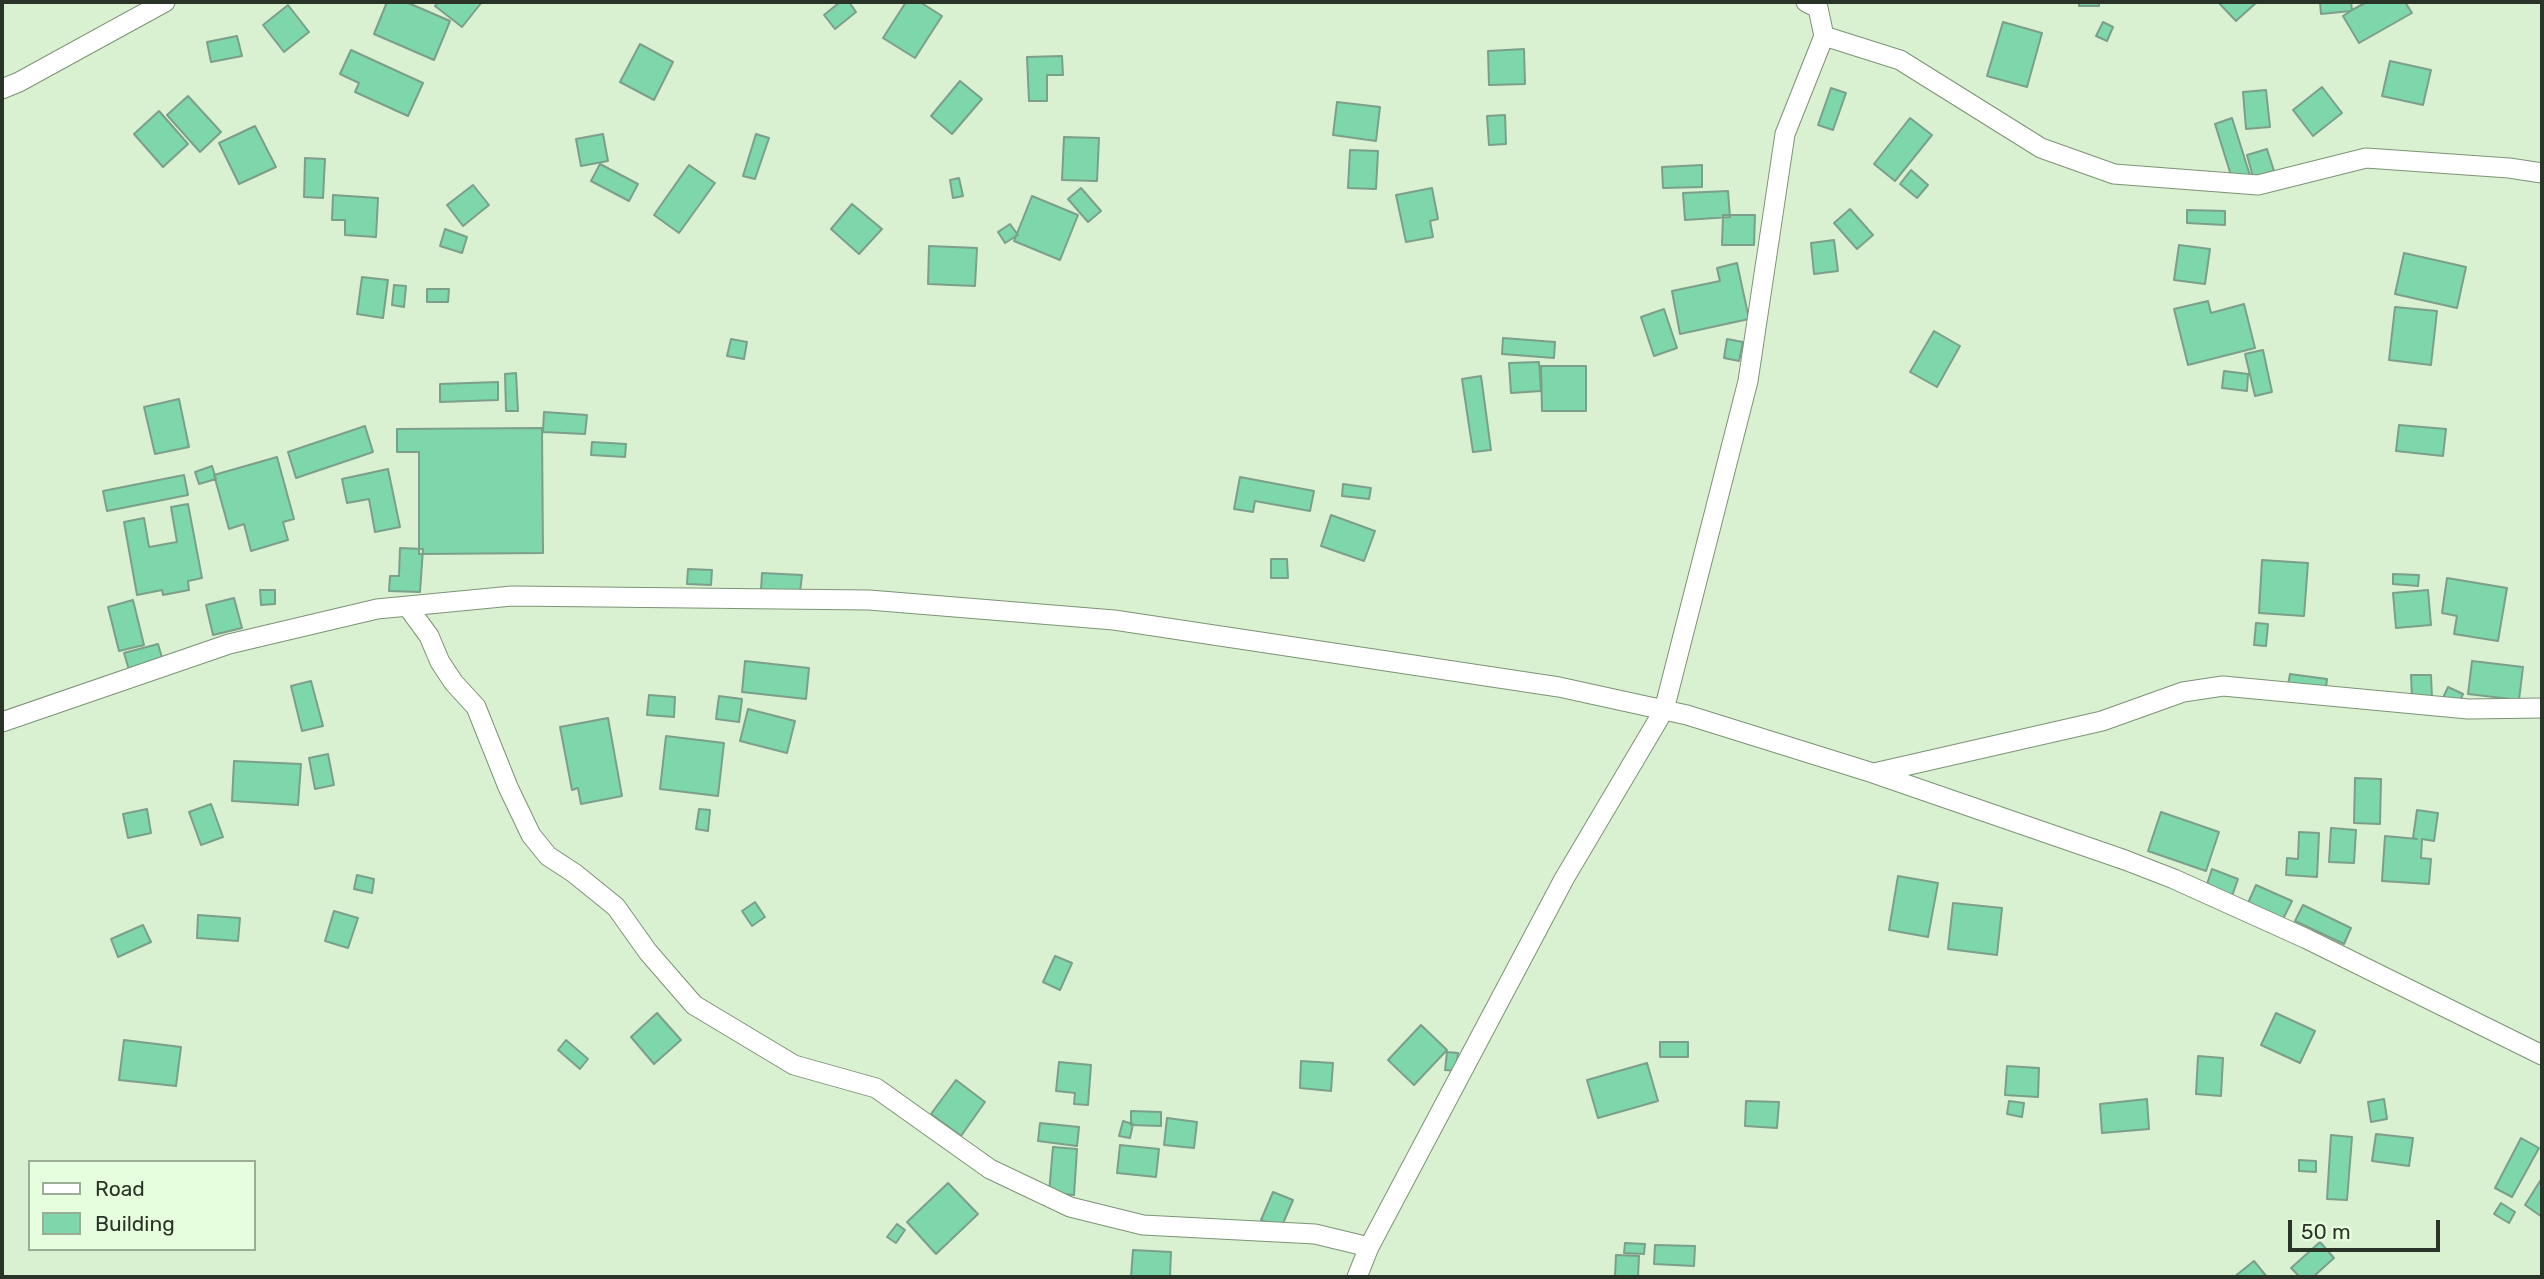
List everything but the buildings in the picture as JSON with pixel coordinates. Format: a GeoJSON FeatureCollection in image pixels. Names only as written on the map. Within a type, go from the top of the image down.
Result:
{"type":"FeatureCollection","features":[{"type":"Feature","properties":{"kind":"street"},"geometry":{"type":"LineString","coordinates":[[2,89],[165,2]]}},
{"type":"Feature","properties":{"kind":"street"},"geometry":{"type":"LineString","coordinates":[[1357,1277],[1369,1247],[1563,879],[1664,710],[1748,381],[1785,134],[1824,36],[1818,8],[1807,2]]}},
{"type":"Feature","properties":{"kind":"street"},"geometry":{"type":"LineString","coordinates":[[1824,36],[1899,60],[2040,148],[2114,174],[2258,185],[2366,158],[2509,168],[2542,173]]}},
{"type":"Feature","properties":{"kind":"street"},"geometry":{"type":"LineString","coordinates":[[2,722],[229,644],[377,609],[407,606],[525,596],[869,600],[1086,617],[1447,668],[1559,687],[1664,710],[1873,773],[2174,879],[2307,939],[2542,1055]]}},
{"type":"Feature","properties":{"kind":"street"},"geometry":{"type":"LineString","coordinates":[[407,606],[429,636],[440,662],[454,683],[476,707],[508,787],[531,835],[548,856],[616,907],[648,952],[694,1005],[794,1065],[876,1088],[990,1169],[1070,1207],[1143,1225],[1315,1234],[1369,1247]]}},
{"type":"Feature","properties":{"kind":"street"},"geometry":{"type":"LineString","coordinates":[[1873,773],[2102,721],[2183,692],[2223,686],[2468,709],[2542,708]]}}]}
